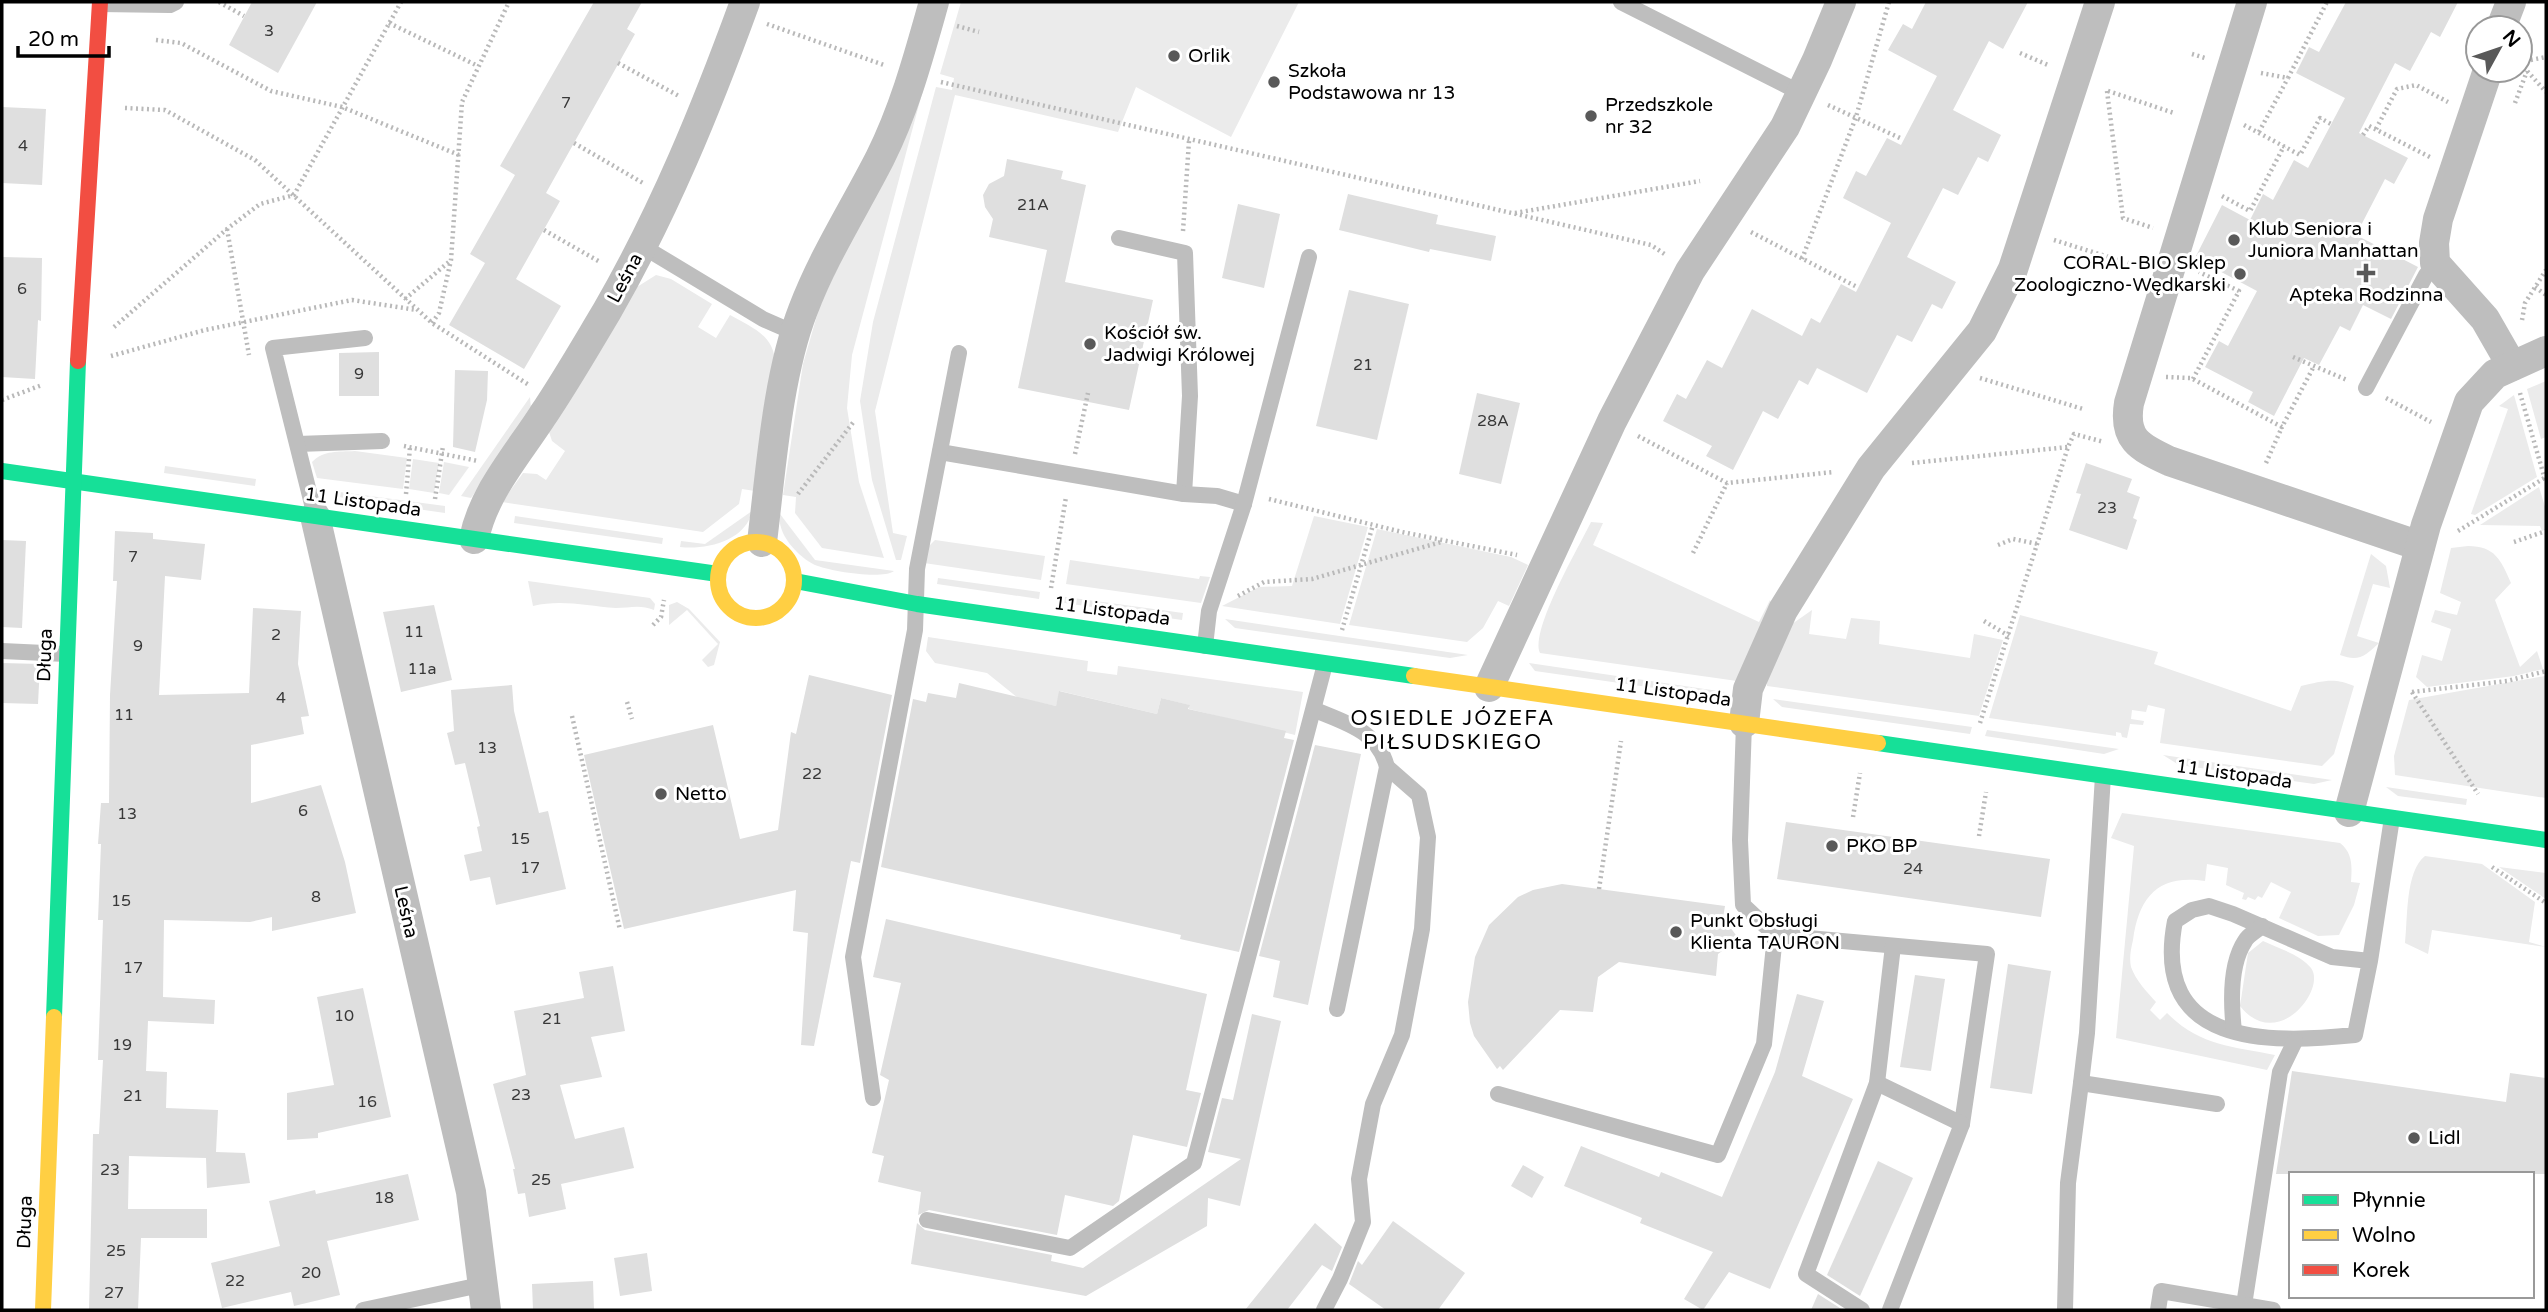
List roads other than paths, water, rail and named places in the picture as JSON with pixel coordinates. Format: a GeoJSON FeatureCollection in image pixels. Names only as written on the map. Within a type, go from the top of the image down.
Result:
{"type":"FeatureCollection","features":[{"type":"Feature","properties":{"kind":"street"},"geometry":{"type":"LineString","coordinates":[[1489,687],[1612,421],[1690,271],[1785,127],[1803,94],[1840,2]]}},
{"type":"Feature","properties":{"kind":"street"},"geometry":{"type":"LineString","coordinates":[[1744,723],[1748,689],[1783,611],[1871,468],[1982,331],[2027,231],[2100,2]]}},
{"type":"Feature","properties":{"kind":"street"},"geometry":{"type":"LineString","coordinates":[[2252,2],[2137,376],[2127,416],[2131,437],[2149,452],[2169,461],[2420,546]]}},
{"type":"Feature","properties":{"kind":"street","name":"Długa"},"geometry":{"type":"LineString","coordinates":[[43,1310],[66,654],[100,3]]}},
{"type":"Feature","properties":{"kind":"street","name":"Leśna"},"geometry":{"type":"LineString","coordinates":[[474,539],[483,506],[551,404],[642,246],[668,195],[707,106],[743,6]]}},
{"type":"Feature","properties":{"kind":"street"},"geometry":{"type":"LineString","coordinates":[[762,542],[783,395],[795,333],[825,260],[890,136],[941,13]]}},
{"type":"Feature","properties":{"kind":"street"},"geometry":{"type":"LineString","coordinates":[[2483,84],[2438,219],[2434,243],[2435,263],[2485,319],[2512,366]]}},
{"type":"Feature","properties":{"kind":"street"},"geometry":{"type":"LineString","coordinates":[[2349,812],[2420,546],[2455,435],[2477,390],[2495,374],[2546,351]]}},
{"type":"Feature","properties":{"kind":"street","name":"11 Listopada"},"geometry":{"type":"LineString","coordinates":[[2,471],[718,574]]}},
{"type":"Feature","properties":{"kind":"street","name":"Leśna"},"geometry":{"type":"LineString","coordinates":[[315,516],[471,1192],[485,1297]]}},
{"type":"Feature","properties":{"kind":"street"},"geometry":{"type":"LineString","coordinates":[[762,542],[773,545],[789,560],[795,581],[792,594],[775,614],[750,618],[736,613],[724,603],[718,589],[718,574],[721,563],[738,545],[762,542]]}},
{"type":"Feature","properties":{"kind":"street","name":"11 Listopada"},"geometry":{"type":"LineString","coordinates":[[795,581],[917,604],[2546,840]]}},
{"type":"Feature","properties":{"kind":"lane"},"geometry":{"type":"LineString","coordinates":[[100,3],[170,5],[176,2]]}},
{"type":"Feature","properties":{"kind":"lane"},"geometry":{"type":"LineString","coordinates":[[1621,2],[1803,94]]}},
{"type":"Feature","properties":{"kind":"lane"},"geometry":{"type":"LineString","coordinates":[[1119,238],[1185,253],[1190,396],[1184,494]]}},
{"type":"Feature","properties":{"kind":"lane"},"geometry":{"type":"LineString","coordinates":[[642,246],[763,318],[795,333]]}},
{"type":"Feature","properties":{"kind":"lane"},"geometry":{"type":"LineString","coordinates":[[1205,646],[1209,611],[1245,499],[1309,257]]}},
{"type":"Feature","properties":{"kind":"lane"},"geometry":{"type":"LineString","coordinates":[[2366,388],[2435,263]]}},
{"type":"Feature","properties":{"kind":"lane"},"geometry":{"type":"LineString","coordinates":[[315,516],[273,348],[365,338]]}},
{"type":"Feature","properties":{"kind":"lane"},"geometry":{"type":"LineString","coordinates":[[873,1098],[853,957],[915,630],[917,569],[959,353]]}},
{"type":"Feature","properties":{"kind":"lane"},"geometry":{"type":"LineString","coordinates":[[298,444],[382,441]]}},
{"type":"Feature","properties":{"kind":"lane"},"geometry":{"type":"LineString","coordinates":[[940,452],[1184,494],[1245,499]]}},
{"type":"Feature","properties":{"kind":"lane"},"geometry":{"type":"LineString","coordinates":[[2,651],[66,654]]}},
{"type":"Feature","properties":{"kind":"lane"},"geometry":{"type":"LineString","coordinates":[[927,1220],[1070,1248],[1194,1163],[1325,664]]}},
{"type":"Feature","properties":{"kind":"lane"},"geometry":{"type":"LineString","coordinates":[[1315,710],[1358,728],[1374,740],[1383,752],[1387,767],[1338,1009]]}},
{"type":"Feature","properties":{"kind":"lane"},"geometry":{"type":"LineString","coordinates":[[1744,723],[1740,840],[1743,905],[1775,935],[1987,954],[1962,1124],[1890,1310]]}},
{"type":"Feature","properties":{"kind":"lane"},"geometry":{"type":"LineString","coordinates":[[1324,1310],[1363,1222],[1359,1179],[1373,1104],[1402,1035],[1422,929],[1429,837],[1419,795],[1387,767]]}},
{"type":"Feature","properties":{"kind":"lane"},"geometry":{"type":"LineString","coordinates":[[2065,1310],[2067,1195],[2087,1033],[2103,776]]}},
{"type":"Feature","properties":{"kind":"lane"},"geometry":{"type":"LineString","coordinates":[[2371,961],[2332,957],[2209,906],[2192,910],[2175,922],[2170,959],[2175,981],[2194,1015],[2234,1031],[2295,1041],[2355,1035],[2371,961],[2392,818]]}},
{"type":"Feature","properties":{"kind":"lane"},"geometry":{"type":"LineString","coordinates":[[2234,1031],[2231,1002],[2239,954],[2245,939],[2262,926]]}},
{"type":"Feature","properties":{"kind":"lane"},"geometry":{"type":"LineString","coordinates":[[1498,1094],[1718,1156],[1763,1044],[1775,935]]}},
{"type":"Feature","properties":{"kind":"lane"},"geometry":{"type":"LineString","coordinates":[[1862,1310],[1806,1274],[1877,1083],[1893,946]]}},
{"type":"Feature","properties":{"kind":"lane"},"geometry":{"type":"LineString","coordinates":[[2244,1305],[2280,1072],[2295,1041]]}},
{"type":"Feature","properties":{"kind":"lane"},"geometry":{"type":"LineString","coordinates":[[1877,1083],[1962,1124]]}},
{"type":"Feature","properties":{"kind":"lane"},"geometry":{"type":"LineString","coordinates":[[2081,1083],[2217,1104]]}},
{"type":"Feature","properties":{"kind":"lane"},"geometry":{"type":"LineString","coordinates":[[2158,1310],[2161,1291],[2273,1310]]}},
{"type":"Feature","properties":{"kind":"lane"},"geometry":{"type":"LineString","coordinates":[[363,1310],[485,1297]]}},
{"type":"Feature","properties":{"kind":"place","name":"Orlik"},"geometry":{"type":"Point","coordinates":[1174,56]}},
{"type":"Feature","properties":{"kind":"place","name":"Szkoła Podstawowa nr 13"},"geometry":{"type":"Point","coordinates":[1274,82]}},
{"type":"Feature","properties":{"kind":"place","name":"Przedszkole nr 32"},"geometry":{"type":"Point","coordinates":[1591,116]}},
{"type":"Feature","properties":{"kind":"place","name":"Klub Seniora i Juniora Manhattan"},"geometry":{"type":"Point","coordinates":[2234,240]}},
{"type":"Feature","properties":{"kind":"place","name":"Apteka Rodzinna"},"geometry":{"type":"Point","coordinates":[2366,273]}},
{"type":"Feature","properties":{"kind":"place","name":"CORAL-BIO Sklep Zoologiczno-Wędkarski"},"geometry":{"type":"Point","coordinates":[2240,274]}},
{"type":"Feature","properties":{"kind":"place","name":"Kościół św. Jadwigi Królowej"},"geometry":{"type":"Point","coordinates":[1090,344]}},
{"type":"Feature","properties":{"kind":"place","name":"Netto"},"geometry":{"type":"Point","coordinates":[661,794]}},
{"type":"Feature","properties":{"kind":"place","name":"PKO BP"},"geometry":{"type":"Point","coordinates":[1832,846]}},
{"type":"Feature","properties":{"kind":"place","name":"Punkt Obsługi Klienta TAURON"},"geometry":{"type":"Point","coordinates":[1676,932]}},
{"type":"Feature","properties":{"kind":"place","name":"Lidl"},"geometry":{"type":"Point","coordinates":[2414,1138]}},
{"type":"Feature","properties":{"kind":"district","name":"OSIEDLE JÓZEFA PIŁSUDSKIEGO"},"geometry":{"type":"Point","coordinates":[1453,730]}}]}
